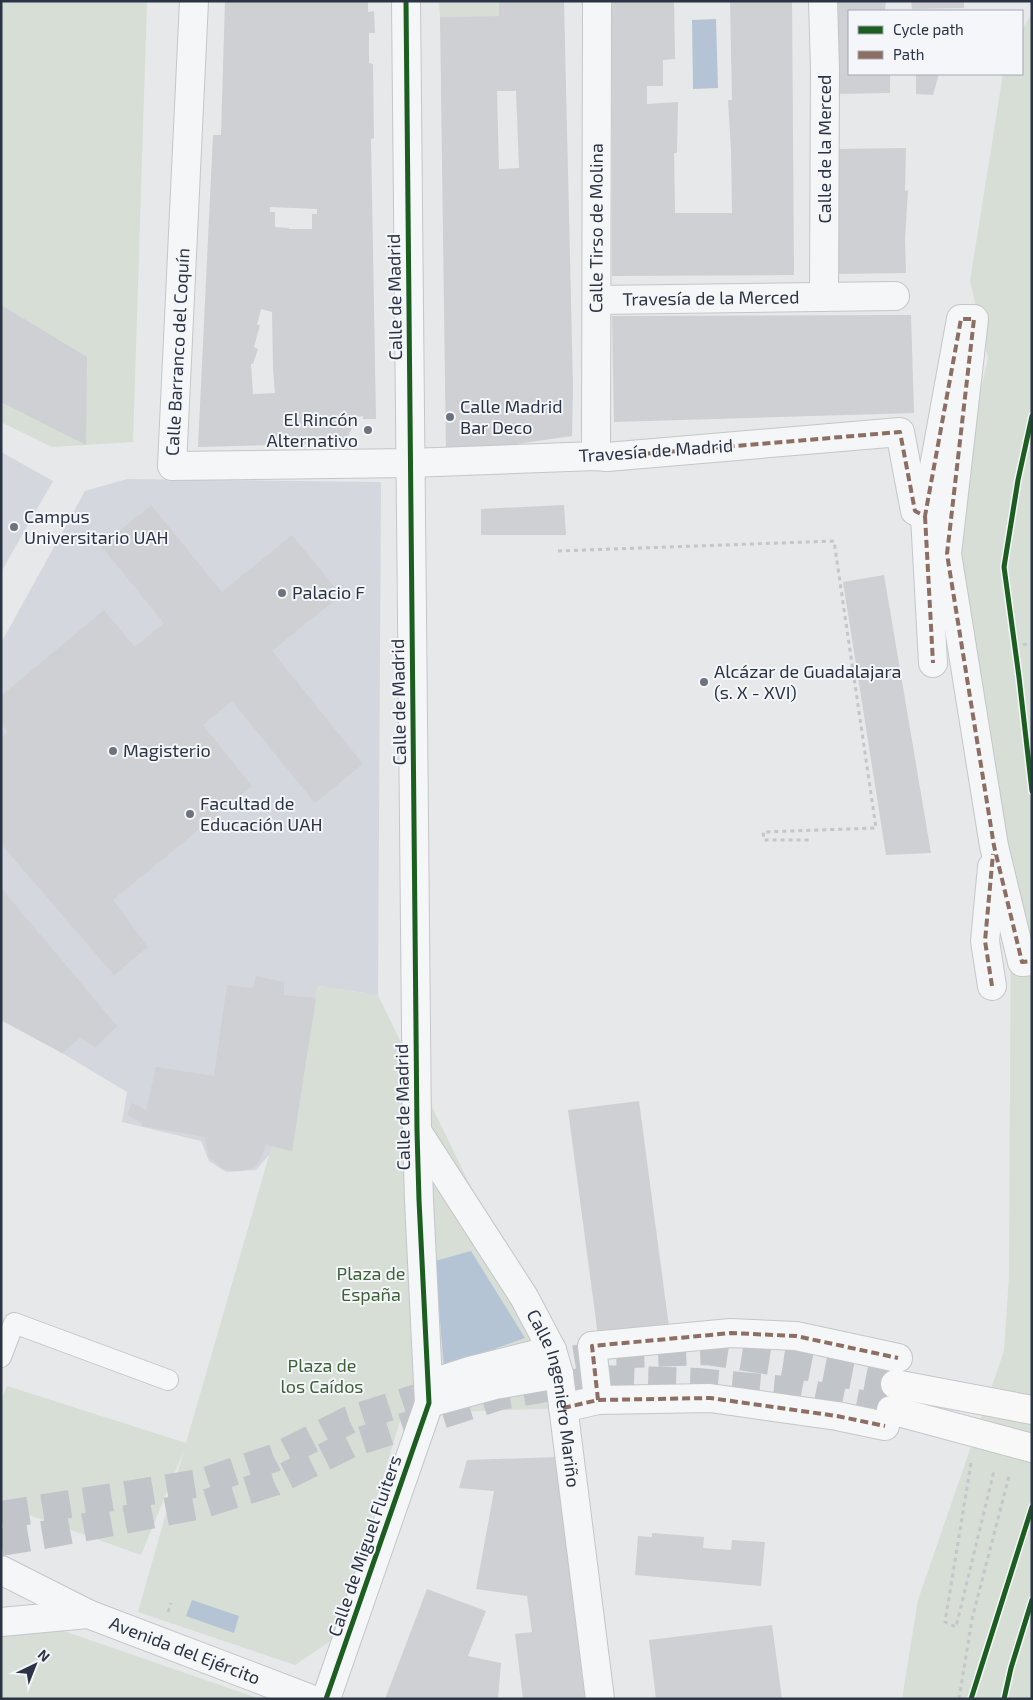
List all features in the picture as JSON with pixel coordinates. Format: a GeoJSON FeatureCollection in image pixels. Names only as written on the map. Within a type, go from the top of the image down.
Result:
{"type":"FeatureCollection","features":[{"type":"Feature","properties":{"kind":"main road"},"geometry":{"type":"LineString","coordinates":[[897,1371],[1030,1409]]}},
{"type":"Feature","properties":{"kind":"main road"},"geometry":{"type":"LineString","coordinates":[[888,1418],[1026,1446]]}},
{"type":"Feature","properties":{"kind":"street","name":"Calle Barranco del Coquín"},"geometry":{"type":"LineString","coordinates":[[194,1],[172,466],[410,463]]}},
{"type":"Feature","properties":{"kind":"street","name":"Calle de Madrid"},"geometry":{"type":"LineString","coordinates":[[406,1],[417,1131],[429,1394]]}},
{"type":"Feature","properties":{"kind":"street","name":"Calle Tirso de Molina"},"geometry":{"type":"LineString","coordinates":[[597,1],[597,300],[602,457]]}},
{"type":"Feature","properties":{"kind":"street","name":"Calle de la Merced"},"geometry":{"type":"LineString","coordinates":[[823,1],[825,69],[824,297]]}},
{"type":"Feature","properties":{"kind":"street","name":"Travesía de la Merced"},"geometry":{"type":"LineString","coordinates":[[597,300],[895,296]]}},
{"type":"Feature","properties":{"kind":"street"},"geometry":{"type":"LineString","coordinates":[[933,664],[925,516],[961,319],[974,319],[947,554],[994,846],[1022,962],[1032,961]]}},
{"type":"Feature","properties":{"kind":"street","name":"Travesía de Madrid"},"geometry":{"type":"LineString","coordinates":[[410,463],[602,457],[900,432],[915,511],[925,516]]}},
{"type":"Feature","properties":{"kind":"street"},"geometry":{"type":"LineString","coordinates":[[992,986],[985,941],[994,846]]}},
{"type":"Feature","properties":{"kind":"street","name":"Calle Ingeniero Mariño"},"geometry":{"type":"LineString","coordinates":[[417,1131],[524,1297],[556,1362],[600,1699]]}},
{"type":"Feature","properties":{"kind":"street"},"geometry":{"type":"LineString","coordinates":[[598,1400],[592,1346],[731,1333],[796,1336],[897,1371]]}},
{"type":"Feature","properties":{"kind":"street"},"geometry":{"type":"LineString","coordinates":[[429,1394],[495,1385],[556,1362]]}},
{"type":"Feature","properties":{"kind":"street","name":"Calle de Miguel Fluiters"},"geometry":{"type":"LineString","coordinates":[[326,1699],[429,1394]]}},
{"type":"Feature","properties":{"kind":"street"},"geometry":{"type":"LineString","coordinates":[[563,1408],[598,1400],[710,1398],[837,1416],[888,1418]]}},
{"type":"Feature","properties":{"kind":"street","name":"Avenida del Ejército"},"geometry":{"type":"LineString","coordinates":[[1,1570],[88,1614],[311,1699]]}},
{"type":"Feature","properties":{"kind":"street","name":"Avenida del Ejército"},"geometry":{"type":"LineString","coordinates":[[1,1622],[88,1614]]}},
{"type":"Feature","properties":{"kind":"lane"},"geometry":{"type":"LineString","coordinates":[[1,1357],[14,1322],[168,1380]]}},
{"type":"Feature","properties":{"kind":"path"},"geometry":{"type":"LineString","coordinates":[[1032,416],[1018,480],[1004,566],[1032,791]]}},
{"type":"Feature","properties":{"kind":"path"},"geometry":{"type":"LineString","coordinates":[[558,551],[834,541],[876,828],[763,832],[764,840],[812,840]]}},
{"type":"Feature","properties":{"kind":"path"},"geometry":{"type":"LineString","coordinates":[[1015,646],[1032,643]]}},
{"type":"Feature","properties":{"kind":"path"},"geometry":{"type":"LineString","coordinates":[[972,1462],[945,1622],[956,1627],[995,1469]]}},
{"type":"Feature","properties":{"kind":"path"},"geometry":{"type":"LineString","coordinates":[[959,1699],[972,1619],[1010,1472]]}},
{"type":"Feature","properties":{"kind":"path"},"geometry":{"type":"LineString","coordinates":[[971,1699],[1032,1507]]}},
{"type":"Feature","properties":{"kind":"path"},"geometry":{"type":"LineString","coordinates":[[1004,1699],[1011,1668],[1032,1600]]}},
{"type":"Feature","properties":{"kind":"shaded area","name":"Campus Universitario UAH"},"geometry":{"type":"Polygon","coordinates":[[[1,452],[53,481],[1,572],[1,452]]]}},
{"type":"Feature","properties":{"kind":"shaded area","name":"Facultad de Educación UAH"},"geometry":{"type":"Polygon","coordinates":[[[127,479],[381,482],[378,995],[318,986],[274,1149],[256,1170],[226,1172],[209,1161],[201,1141],[122,1122],[127,1092],[62,1053],[1,1020],[1,643],[85,491],[127,479]]]}},
{"type":"Feature","properties":{"kind":"green space"},"geometry":{"type":"Polygon","coordinates":[[[1,1],[147,1],[133,442],[52,447],[1,422],[1,1]]]}},
{"type":"Feature","properties":{"kind":"green space"},"geometry":{"type":"Polygon","coordinates":[[[439,1],[499,1],[499,16],[440,17],[439,1]]]}},
{"type":"Feature","properties":{"kind":"green space"},"geometry":{"type":"Polygon","coordinates":[[[1032,14],[1032,1699],[902,1699],[918,1600],[1004,1351],[1009,1276],[1011,894],[961,647],[957,497],[988,358],[970,281],[1003,75],[1023,75],[1023,28],[1032,14]]]}},
{"type":"Feature","properties":{"kind":"green space","name":"Plaza de España"},"geometry":{"type":"Polygon","coordinates":[[[318,986],[378,995],[524,1297],[563,1408],[402,1414],[335,1638],[295,1665],[138,1612],[184,1450],[141,1555],[1,1505],[1,1401],[7,1386],[186,1443],[318,986]]]}},
{"type":"Feature","properties":{"kind":"green space"},"geometry":{"type":"Polygon","coordinates":[[[55,1628],[260,1699],[1,1699],[1,1635],[55,1628]]]}},
{"type":"Feature","properties":{"kind":"water"},"geometry":{"type":"Polygon","coordinates":[[[716,19],[718,88],[693,89],[692,20],[716,19]]]}},
{"type":"Feature","properties":{"kind":"water"},"geometry":{"type":"Polygon","coordinates":[[[471,1251],[525,1338],[444,1367],[435,1261],[471,1251]]]}},
{"type":"Feature","properties":{"kind":"water"},"geometry":{"type":"Polygon","coordinates":[[[192,1600],[239,1616],[234,1633],[186,1616],[192,1600]]]}},
{"type":"Feature","properties":{"kind":"building"},"geometry":{"type":"Polygon","coordinates":[[[225,1],[368,1],[368,12],[374,11],[375,33],[369,33],[369,63],[373,64],[374,139],[371,138],[376,419],[363,419],[363,416],[357,417],[345,443],[198,447],[213,135],[221,135],[225,1]],[[270,207],[270,212],[275,212],[275,227],[312,229],[312,214],[317,214],[317,209],[270,207]],[[261,309],[257,325],[260,325],[254,347],[258,349],[253,364],[251,364],[253,394],[275,393],[272,312],[261,309]]]}},
{"type":"Feature","properties":{"kind":"building"},"geometry":{"type":"Polygon","coordinates":[[[499,1],[564,1],[573,387],[572,436],[446,454],[440,17],[499,16],[499,1]],[[497,91],[499,169],[519,168],[516,91],[497,91]]]}},
{"type":"Feature","properties":{"kind":"building"},"geometry":{"type":"Polygon","coordinates":[[[612,1],[674,1],[675,59],[663,60],[663,86],[647,86],[647,104],[678,102],[677,153],[674,153],[675,213],[732,213],[728,100],[732,100],[730,1],[792,1],[794,275],[612,276],[612,1]]]}},
{"type":"Feature","properties":{"kind":"building"},"geometry":{"type":"Polygon","coordinates":[[[833,1],[886,1],[885,10],[848,10],[848,75],[890,75],[890,93],[834,94],[833,1]]]}},
{"type":"Feature","properties":{"kind":"building"},"geometry":{"type":"Polygon","coordinates":[[[911,1],[964,1],[964,8],[912,9],[911,1]]]}},
{"type":"Feature","properties":{"kind":"building"},"geometry":{"type":"Polygon","coordinates":[[[916,75],[939,75],[933,95],[916,94],[916,75]]]}},
{"type":"Feature","properties":{"kind":"building"},"geometry":{"type":"Polygon","coordinates":[[[906,148],[905,191],[908,190],[905,239],[906,273],[836,274],[834,149],[906,148]]]}},
{"type":"Feature","properties":{"kind":"building"},"geometry":{"type":"Polygon","coordinates":[[[1,305],[87,357],[86,445],[1,402],[1,305]]]}},
{"type":"Feature","properties":{"kind":"building"},"geometry":{"type":"Polygon","coordinates":[[[911,315],[914,413],[614,422],[612,316],[911,315]]]}},
{"type":"Feature","properties":{"kind":"building","name":"Magisterio"},"geometry":{"type":"Polygon","coordinates":[[[151,505],[222,592],[292,535],[341,595],[272,651],[363,764],[315,803],[232,701],[203,725],[252,786],[113,900],[148,947],[114,975],[1,844],[1,738],[8,732],[1,724],[1,696],[104,610],[135,647],[164,623],[101,546],[151,505]]]}},
{"type":"Feature","properties":{"kind":"building"},"geometry":{"type":"Polygon","coordinates":[[[564,505],[566,535],[481,535],[481,509],[564,505]]]}},
{"type":"Feature","properties":{"kind":"building"},"geometry":{"type":"Polygon","coordinates":[[[884,575],[931,853],[886,855],[843,582],[884,575]]]}},
{"type":"Feature","properties":{"kind":"building"},"geometry":{"type":"Polygon","coordinates":[[[1,888],[117,1026],[95,1048],[81,1037],[62,1053],[1,1020],[1,888]]]}},
{"type":"Feature","properties":{"kind":"building"},"geometry":{"type":"Polygon","coordinates":[[[256,976],[284,982],[284,995],[316,998],[292,1151],[266,1145],[259,1162],[253,1168],[233,1171],[223,1169],[209,1157],[205,1137],[142,1126],[142,1123],[127,1115],[132,1103],[146,1110],[156,1067],[214,1076],[227,985],[253,988],[256,976]]]}},
{"type":"Feature","properties":{"kind":"building"},"geometry":{"type":"Polygon","coordinates":[[[639,1101],[669,1327],[598,1336],[568,1110],[639,1101]]]}},
{"type":"Feature","properties":{"kind":"building"},"geometry":{"type":"Polygon","coordinates":[[[558,1457],[587,1699],[523,1699],[515,1634],[532,1632],[527,1596],[476,1589],[494,1491],[459,1488],[467,1460],[558,1457]]]}},
{"type":"Feature","properties":{"kind":"building"},"geometry":{"type":"Polygon","coordinates":[[[652,1533],[704,1537],[703,1548],[731,1550],[732,1540],[765,1542],[761,1586],[635,1575],[638,1536],[652,1537],[652,1533]]]}},
{"type":"Feature","properties":{"kind":"building"},"geometry":{"type":"Polygon","coordinates":[[[427,1589],[486,1611],[468,1656],[501,1663],[498,1699],[385,1699],[427,1589]]]}},
{"type":"Feature","properties":{"kind":"building"},"geometry":{"type":"Polygon","coordinates":[[[772,1625],[782,1699],[656,1699],[649,1640],[772,1625]]]}},
{"type":"Feature","properties":{"kind":"tunnel"},"geometry":{"type":"LineString","coordinates":[[533,1366],[602,1355],[707,1351],[803,1366],[895,1384]]}},
{"type":"Feature","properties":{"kind":"tunnel"},"geometry":{"type":"LineString","coordinates":[[1,1542],[197,1506],[274,1482],[350,1444],[500,1396],[599,1379],[697,1382],[796,1391],[891,1410]]}},
{"type":"Feature","properties":{"kind":"tunnel"},"geometry":{"type":"LineString","coordinates":[[1,1515],[200,1483],[274,1458],[349,1420],[451,1387]]}},
{"type":"Feature","properties":{"kind":"marked path"},"geometry":{"type":"LineString","coordinates":[[607,457],[900,432],[915,511],[925,516],[961,319],[974,319],[947,554],[994,846],[1022,962],[1032,961]]}},
{"type":"Feature","properties":{"kind":"marked path"},"geometry":{"type":"LineString","coordinates":[[925,516],[933,663]]}},
{"type":"Feature","properties":{"kind":"marked path"},"geometry":{"type":"LineString","coordinates":[[992,986],[985,941],[993,854]]}},
{"type":"Feature","properties":{"kind":"marked path"},"geometry":{"type":"LineString","coordinates":[[598,1400],[592,1346],[731,1333],[796,1336],[898,1358]]}},
{"type":"Feature","properties":{"kind":"marked path"},"geometry":{"type":"LineString","coordinates":[[563,1408],[598,1400],[710,1398],[837,1416],[885,1426]]}},
{"type":"Feature","properties":{"kind":"cycle path"},"geometry":{"type":"LineString","coordinates":[[326,1699],[429,1403],[417,1131],[406,1]]}},
{"type":"Feature","properties":{"kind":"cycle path"},"geometry":{"type":"LineString","coordinates":[[1032,416],[1018,480],[1004,567],[1032,791]]}},
{"type":"Feature","properties":{"kind":"cycle path"},"geometry":{"type":"LineString","coordinates":[[971,1699],[1032,1507]]}},
{"type":"Feature","properties":{"kind":"cycle path"},"geometry":{"type":"LineString","coordinates":[[1004,1699],[1011,1668],[1032,1600]]}},
{"type":"Feature","properties":{"kind":"place","name":"Calle Madrid Bar Deco"},"geometry":{"type":"Point","coordinates":[450,417]}},
{"type":"Feature","properties":{"kind":"place","name":"El Rincón Alternativo"},"geometry":{"type":"Point","coordinates":[368,430]}},
{"type":"Feature","properties":{"kind":"place","name":"Campus Universitario UAH"},"geometry":{"type":"Point","coordinates":[14,527]}},
{"type":"Feature","properties":{"kind":"place","name":"Palacio F"},"geometry":{"type":"Point","coordinates":[282,593]}},
{"type":"Feature","properties":{"kind":"place","name":"Alcázar de Guadalajara (s. X - XVI)"},"geometry":{"type":"Point","coordinates":[704,682]}},
{"type":"Feature","properties":{"kind":"place","name":"Magisterio"},"geometry":{"type":"Point","coordinates":[113,751]}},
{"type":"Feature","properties":{"kind":"place","name":"Facultad de Educación UAH"},"geometry":{"type":"Point","coordinates":[190,814]}},
{"type":"Feature","properties":{"kind":"park label","name":"Plaza de los Caídos"},"geometry":{"type":"Point","coordinates":[322,1376]}}]}
